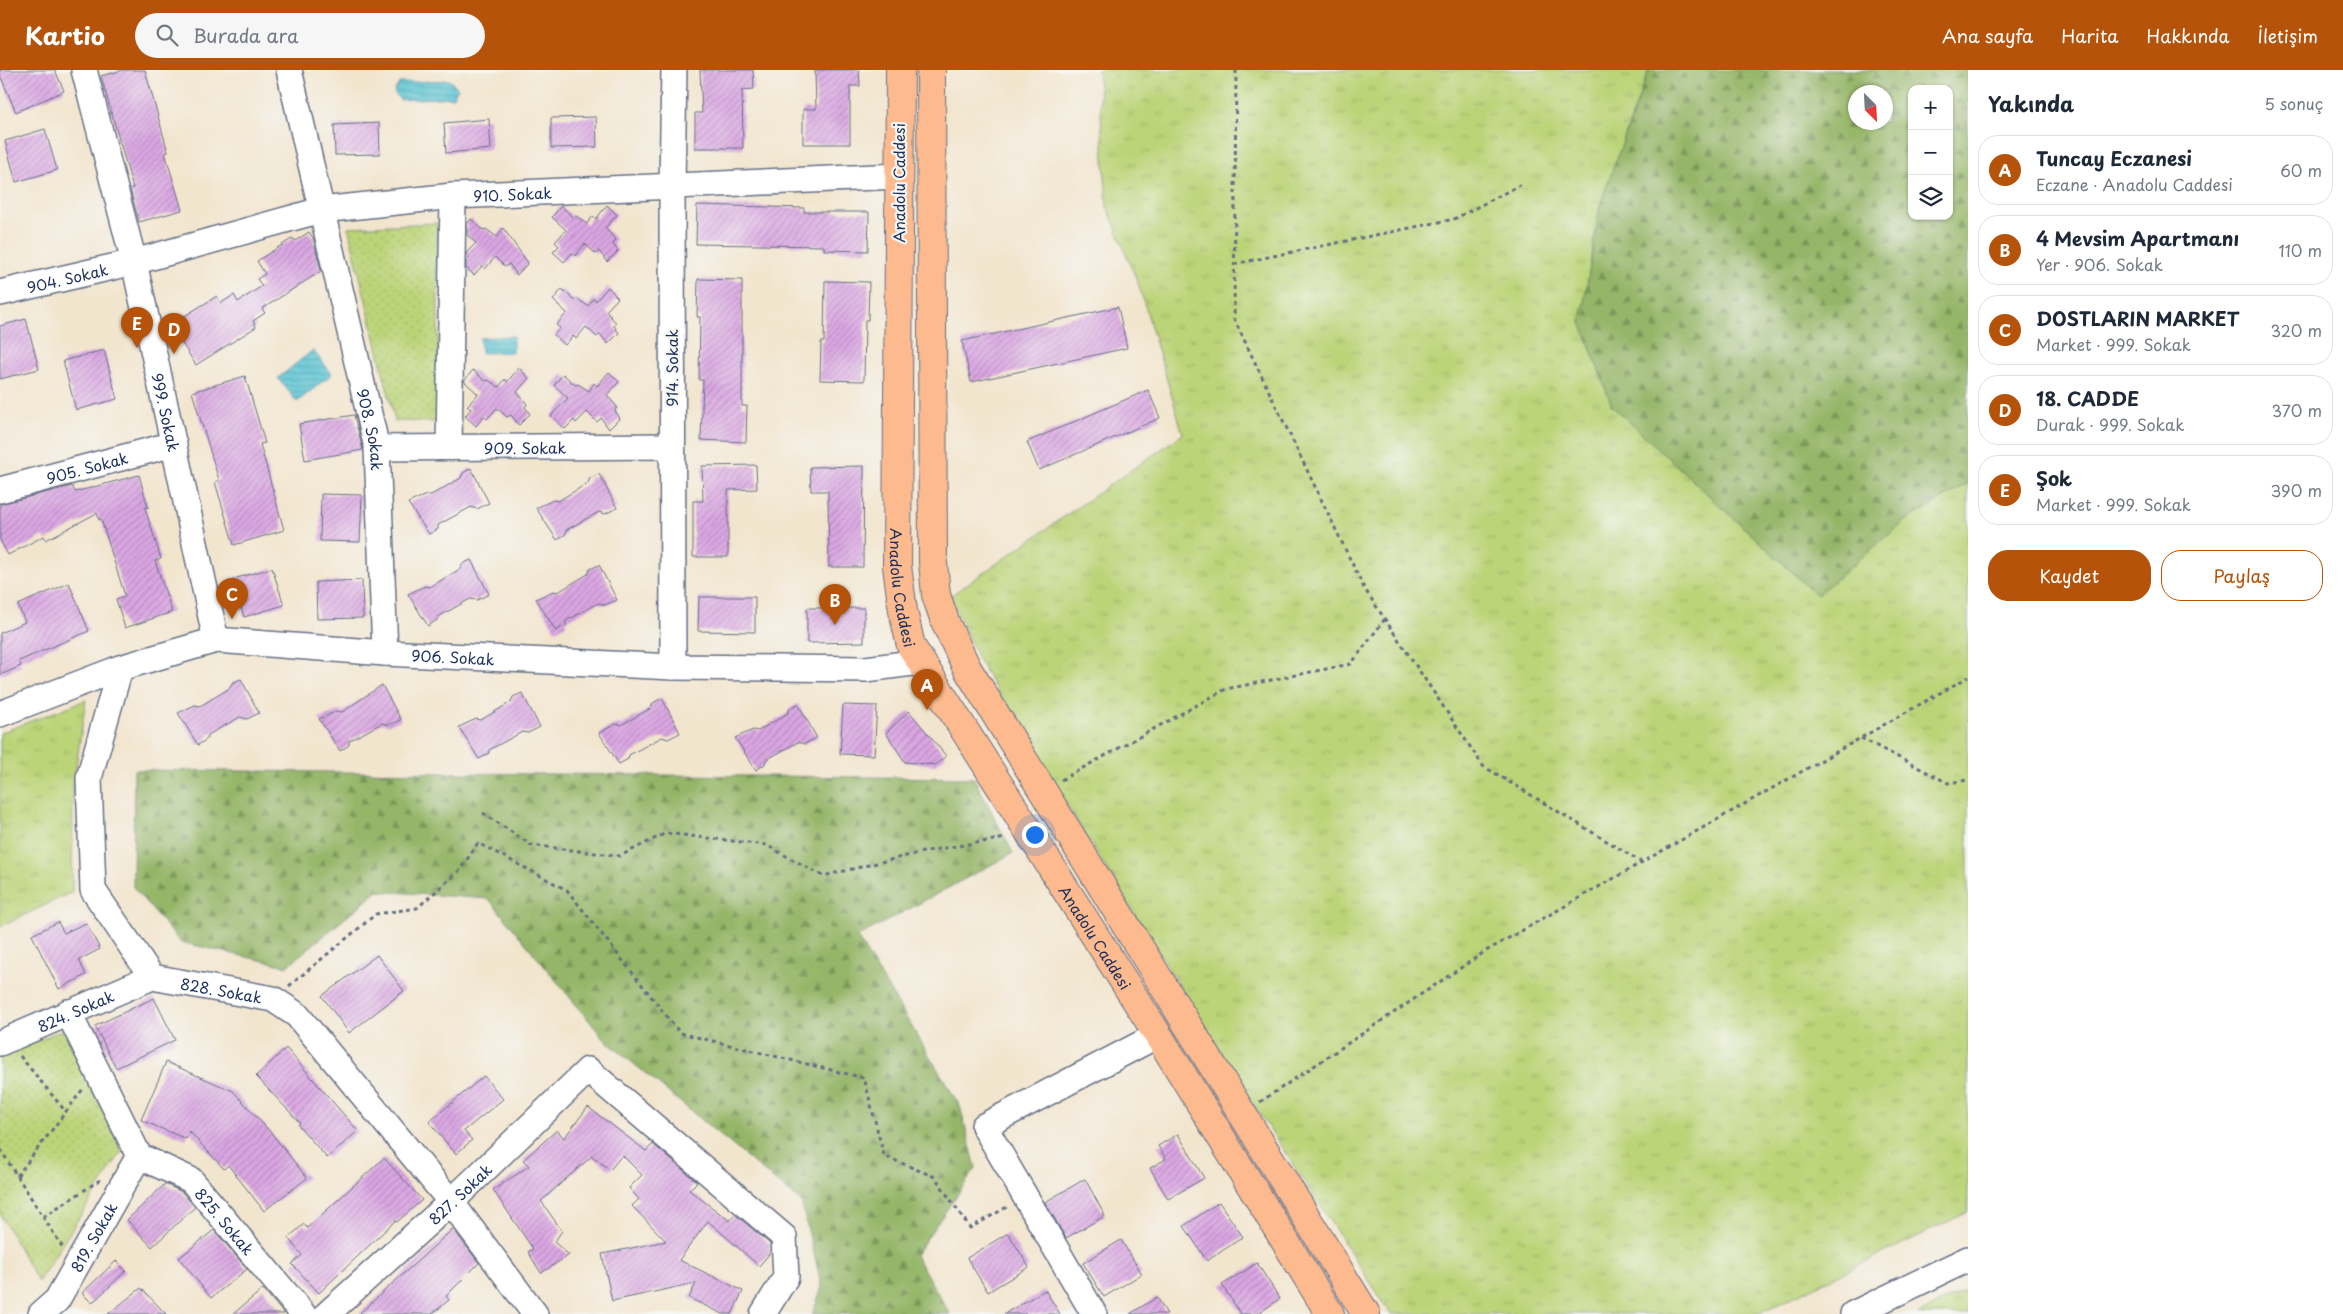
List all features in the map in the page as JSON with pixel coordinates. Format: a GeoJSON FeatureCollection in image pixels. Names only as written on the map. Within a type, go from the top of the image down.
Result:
{"type":"FeatureCollection","features":[{"type":"Feature","properties":{"kind":"main road","name":"Anadolu Caddesi"},"geometry":{"type":"LineString","coordinates":[[900,70],[897,566],[910,646],[1158,1035],[1330,1314]]}},
{"type":"Feature","properties":{"kind":"main road","name":"Anadolu Caddesi"},"geometry":{"type":"LineString","coordinates":[[931,70],[933,562],[936,595],[946,624],[967,668],[1366,1314]]}},
{"type":"Feature","properties":{"kind":"street","name":"999. Sokak"},"geometry":{"type":"LineString","coordinates":[[84,70],[134,262],[216,640]]}},
{"type":"Feature","properties":{"kind":"street","name":"908. Sokak"},"geometry":{"type":"LineString","coordinates":[[289,70],[377,448],[385,653]]}},
{"type":"Feature","properties":{"kind":"street","name":"914. Sokak"},"geometry":{"type":"LineString","coordinates":[[673,667],[672,186],[674,70]]}},
{"type":"Feature","properties":{"kind":"street","name":"910. Sokak"},"geometry":{"type":"LineString","coordinates":[[134,262],[321,210],[453,196],[898,176]]}},
{"type":"Feature","properties":{"kind":"street"},"geometry":{"type":"LineString","coordinates":[[449,447],[453,196]]}},
{"type":"Feature","properties":{"kind":"street","name":"904. Sokak"},"geometry":{"type":"LineString","coordinates":[[0,293],[134,262]]}},
{"type":"Feature","properties":{"kind":"street","name":"905. Sokak"},"geometry":{"type":"LineString","coordinates":[[0,490],[174,444]]}},
{"type":"Feature","properties":{"kind":"street","name":"909. Sokak"},"geometry":{"type":"LineString","coordinates":[[377,448],[672,446]]}},
{"type":"Feature","properties":{"kind":"street","name":"906. Sokak"},"geometry":{"type":"LineString","coordinates":[[0,714],[120,668],[216,640],[385,653],[673,667],[866,670],[920,662]]}},
{"type":"Feature","properties":{"kind":"street"},"geometry":{"type":"LineString","coordinates":[[120,668],[88,778],[94,890],[152,977]]}},
{"type":"Feature","properties":{"kind":"street","name":"828. Sokak"},"geometry":{"type":"LineString","coordinates":[[152,977],[273,999],[297,1015],[451,1202],[535,1314]]}},
{"type":"Feature","properties":{"kind":"street","name":"824. Sokak"},"geometry":{"type":"LineString","coordinates":[[3,1041],[152,977]]}},
{"type":"Feature","properties":{"kind":"street"},"geometry":{"type":"LineString","coordinates":[[68,1012],[138,1156]]}},
{"type":"Feature","properties":{"kind":"street"},"geometry":{"type":"LineString","coordinates":[[1094,1314],[984,1126],[1158,1035]]}},
{"type":"Feature","properties":{"kind":"street","name":"827. Sokak"},"geometry":{"type":"LineString","coordinates":[[327,1314],[451,1202],[588,1070],[784,1237],[786,1277],[763,1314]]}},
{"type":"Feature","properties":{"kind":"street","name":"819. Sokak"},"geometry":{"type":"LineString","coordinates":[[56,1309],[75,1268],[138,1156]]}},
{"type":"Feature","properties":{"kind":"street","name":"825. Sokak"},"geometry":{"type":"LineString","coordinates":[[138,1156],[191,1180],[303,1314]]}},
{"type":"Feature","properties":{"kind":"street"},"geometry":{"type":"LineString","coordinates":[[1853,1314],[1968,1259]]}},
{"type":"Feature","properties":{"kind":"path"},"geometry":{"type":"LineString","coordinates":[[1236,70],[1234,319],[1364,588],[1483,766],[1643,863]]}},
{"type":"Feature","properties":{"kind":"path"},"geometry":{"type":"LineString","coordinates":[[1234,264],[1454,218],[1520,185]]}},
{"type":"Feature","properties":{"kind":"path"},"geometry":{"type":"LineString","coordinates":[[1056,783],[1226,689],[1351,664],[1385,619]]}},
{"type":"Feature","properties":{"kind":"path"},"geometry":{"type":"LineString","coordinates":[[1243,1115],[1486,951],[1968,677]]}},
{"type":"Feature","properties":{"kind":"path"},"geometry":{"type":"LineString","coordinates":[[1861,738],[1948,783],[1968,780]]}},
{"type":"Feature","properties":{"kind":"path"},"geometry":{"type":"LineString","coordinates":[[483,813],[532,845],[620,856],[666,832],[766,846],[823,876],[927,851],[1029,834]]}},
{"type":"Feature","properties":{"kind":"path"},"geometry":{"type":"LineString","coordinates":[[273,999],[376,914],[417,908],[460,870],[478,843],[567,890],[680,1033],[864,1078],[884,1156],[935,1178],[970,1228],[1026,1198]]}},
{"type":"Feature","properties":{"kind":"path"},"geometry":{"type":"LineString","coordinates":[[3,1041],[66,1112]]}},
{"type":"Feature","properties":{"kind":"path"},"geometry":{"type":"LineString","coordinates":[[17,1176],[96,1070]]}},
{"type":"Feature","properties":{"kind":"path"},"geometry":{"type":"LineString","coordinates":[[0,1149],[75,1268]]}},
{"type":"Feature","properties":{"kind":"path"},"geometry":{"type":"LineString","coordinates":[[43,1217],[107,1176]]}},
{"type":"Feature","properties":{"kind":"green space"},"geometry":{"type":"Polygon","coordinates":[[[1098,70],[1649,70],[1600,205],[1581,322],[1612,406],[1817,594],[1904,522],[1968,483],[1968,1212],[1758,1314],[1391,1314],[1248,1096],[1012,717],[978,659],[950,596],[1183,434],[1139,286],[1107,206],[1098,70]]]}},
{"type":"Feature","properties":{"kind":"green space"},"geometry":{"type":"Polygon","coordinates":[[[1649,70],[1968,70],[1968,483],[1904,522],[1817,595],[1612,406],[1581,322],[1600,205],[1649,70]]]}},
{"type":"Feature","properties":{"kind":"green space"},"geometry":{"type":"Polygon","coordinates":[[[437,223],[439,422],[395,421],[348,227],[437,223]]]}},
{"type":"Feature","properties":{"kind":"green space"},"geometry":{"type":"Polygon","coordinates":[[[86,700],[73,786],[72,892],[0,927],[0,733],[86,700]]]}},
{"type":"Feature","properties":{"kind":"green space"},"geometry":{"type":"Polygon","coordinates":[[[134,770],[974,778],[1013,853],[857,937],[960,1106],[976,1168],[915,1255],[950,1314],[812,1314],[822,1287],[801,1202],[605,1040],[489,899],[378,891],[287,966],[180,942],[133,887],[134,770]]]}},
{"type":"Feature","properties":{"kind":"green space"},"geometry":{"type":"Polygon","coordinates":[[[64,1029],[122,1151],[38,1282],[0,1214],[0,1057],[64,1029]]]}},
{"type":"Feature","properties":{"kind":"green space"},"geometry":{"type":"Polygon","coordinates":[[[1968,1289],[1968,1314],[1917,1314],[1968,1289]]]}},
{"type":"Feature","properties":{"kind":"water"},"geometry":{"type":"Polygon","coordinates":[[[449,80],[458,88],[453,97],[400,100],[394,92],[399,83],[449,80]]]}},
{"type":"Feature","properties":{"kind":"water"},"geometry":{"type":"Polygon","coordinates":[[[513,336],[513,352],[481,353],[480,338],[513,336]]]}},
{"type":"Feature","properties":{"kind":"water"},"geometry":{"type":"Polygon","coordinates":[[[313,350],[332,374],[297,402],[278,378],[313,350]]]}},
{"type":"Feature","properties":{"kind":"building"},"geometry":{"type":"Polygon","coordinates":[[[0,70],[55,70],[64,91],[16,112],[0,75],[0,70]]]}},
{"type":"Feature","properties":{"kind":"building"},"geometry":{"type":"Polygon","coordinates":[[[123,70],[145,70],[168,152],[165,153],[182,210],[139,222],[130,189],[133,188],[101,76],[123,70]]]}},
{"type":"Feature","properties":{"kind":"building"},"geometry":{"type":"Polygon","coordinates":[[[700,70],[753,70],[754,89],[742,90],[743,148],[695,148],[695,113],[702,113],[700,70]]]}},
{"type":"Feature","properties":{"kind":"building"},"geometry":{"type":"Polygon","coordinates":[[[815,70],[859,70],[860,86],[850,86],[850,144],[803,144],[803,109],[816,109],[815,70]]]}},
{"type":"Feature","properties":{"kind":"building"},"geometry":{"type":"Polygon","coordinates":[[[596,117],[597,147],[551,148],[551,118],[596,117]]]}},
{"type":"Feature","properties":{"kind":"building"},"geometry":{"type":"Polygon","coordinates":[[[489,119],[491,149],[446,153],[444,123],[489,119]]]}},
{"type":"Feature","properties":{"kind":"building"},"geometry":{"type":"Polygon","coordinates":[[[379,123],[380,154],[335,155],[334,125],[379,123]]]}},
{"type":"Feature","properties":{"kind":"building"},"geometry":{"type":"Polygon","coordinates":[[[45,129],[57,170],[16,182],[5,141],[45,129]]]}},
{"type":"Feature","properties":{"kind":"building"},"geometry":{"type":"Polygon","coordinates":[[[607,205],[617,215],[605,228],[616,240],[613,244],[618,251],[607,262],[599,251],[596,254],[585,244],[575,256],[572,253],[564,262],[553,252],[559,246],[555,242],[566,230],[552,217],[561,206],[573,217],[576,216],[587,224],[593,216],[596,219],[607,205]]]}},
{"type":"Feature","properties":{"kind":"building"},"geometry":{"type":"Polygon","coordinates":[[[697,205],[804,208],[804,212],[869,212],[868,251],[824,250],[824,246],[696,244],[697,205]]]}},
{"type":"Feature","properties":{"kind":"building"},"geometry":{"type":"Polygon","coordinates":[[[471,219],[483,230],[486,229],[497,237],[503,228],[528,263],[517,275],[509,264],[505,267],[495,257],[485,269],[482,266],[474,275],[466,268],[466,262],[469,259],[466,253],[476,243],[467,235],[467,224],[471,219]]]}},
{"type":"Feature","properties":{"kind":"building"},"geometry":{"type":"Polygon","coordinates":[[[309,232],[313,238],[321,271],[262,309],[265,313],[253,321],[256,327],[196,365],[170,325],[217,296],[221,303],[234,295],[238,302],[262,286],[257,279],[265,274],[257,261],[293,238],[295,241],[309,232]]]}},
{"type":"Feature","properties":{"kind":"building"},"geometry":{"type":"Polygon","coordinates":[[[698,279],[742,280],[742,406],[747,406],[746,442],[701,440],[703,380],[699,380],[700,317],[697,317],[698,279]]]}},
{"type":"Feature","properties":{"kind":"building"},"geometry":{"type":"Polygon","coordinates":[[[825,281],[869,282],[868,320],[865,320],[864,381],[820,380],[821,342],[824,342],[825,281]]]}},
{"type":"Feature","properties":{"kind":"building"},"geometry":{"type":"Polygon","coordinates":[[[608,287],[618,298],[606,311],[616,323],[614,326],[619,333],[608,344],[600,334],[597,337],[586,327],[576,339],[573,336],[565,345],[554,335],[560,328],[556,325],[567,313],[553,300],[562,289],[574,300],[577,299],[588,306],[594,298],[596,301],[608,287]]]}},
{"type":"Feature","properties":{"kind":"building"},"geometry":{"type":"Polygon","coordinates":[[[1118,307],[1127,348],[971,382],[962,341],[1118,307]]]}},
{"type":"Feature","properties":{"kind":"building"},"geometry":{"type":"Polygon","coordinates":[[[26,319],[39,369],[0,379],[0,326],[26,319]]]}},
{"type":"Feature","properties":{"kind":"building"},"geometry":{"type":"Polygon","coordinates":[[[104,350],[117,399],[76,410],[63,361],[104,350]]]}},
{"type":"Feature","properties":{"kind":"building"},"geometry":{"type":"Polygon","coordinates":[[[519,368],[529,378],[517,392],[527,404],[525,407],[530,414],[519,425],[511,415],[507,417],[497,408],[487,419],[484,416],[476,426],[465,416],[471,409],[467,406],[478,394],[464,381],[473,370],[485,381],[488,380],[499,387],[505,379],[507,382],[519,368]]]}},
{"type":"Feature","properties":{"kind":"building"},"geometry":{"type":"Polygon","coordinates":[[[609,372],[619,382],[607,395],[617,407],[615,411],[620,418],[609,429],[601,418],[597,422],[587,412],[576,423],[574,420],[565,429],[551,416],[568,398],[554,385],[563,374],[575,385],[578,384],[589,391],[594,383],[597,386],[609,372]]]}},
{"type":"Feature","properties":{"kind":"building"},"geometry":{"type":"Polygon","coordinates":[[[245,376],[265,443],[260,444],[284,530],[234,545],[215,482],[219,480],[192,392],[245,376]]]}},
{"type":"Feature","properties":{"kind":"building"},"geometry":{"type":"Polygon","coordinates":[[[1148,390],[1160,418],[1039,470],[1027,442],[1148,390]]]}},
{"type":"Feature","properties":{"kind":"building"},"geometry":{"type":"Polygon","coordinates":[[[354,415],[363,450],[305,460],[299,424],[354,415]]]}},
{"type":"Feature","properties":{"kind":"building"},"geometry":{"type":"Polygon","coordinates":[[[756,465],[757,489],[728,490],[728,557],[693,557],[693,501],[703,501],[702,466],[756,465]]]}},
{"type":"Feature","properties":{"kind":"building"},"geometry":{"type":"Polygon","coordinates":[[[864,466],[863,567],[829,567],[828,491],[811,491],[810,467],[864,466]]]}},
{"type":"Feature","properties":{"kind":"building"},"geometry":{"type":"Polygon","coordinates":[[[471,468],[489,503],[477,509],[471,507],[438,525],[438,529],[429,534],[408,503],[426,495],[431,495],[461,478],[463,473],[471,468]]]}},
{"type":"Feature","properties":{"kind":"building"},"geometry":{"type":"Polygon","coordinates":[[[599,474],[617,508],[605,514],[599,512],[566,530],[566,534],[557,540],[536,508],[553,500],[558,501],[588,483],[590,478],[599,474]]]}},
{"type":"Feature","properties":{"kind":"building"},"geometry":{"type":"Polygon","coordinates":[[[139,475],[148,507],[145,508],[161,559],[155,561],[172,612],[125,628],[116,599],[125,596],[101,519],[99,520],[97,513],[46,540],[44,536],[8,555],[0,540],[0,504],[72,486],[75,492],[139,475]]]}},
{"type":"Feature","properties":{"kind":"building"},"geometry":{"type":"Polygon","coordinates":[[[321,494],[362,495],[360,542],[320,541],[321,494]]]}},
{"type":"Feature","properties":{"kind":"building"},"geometry":{"type":"Polygon","coordinates":[[[471,560],[489,594],[477,600],[470,599],[438,617],[437,620],[428,626],[408,594],[425,586],[430,587],[460,569],[462,564],[471,560]]]}},
{"type":"Feature","properties":{"kind":"building"},"geometry":{"type":"Polygon","coordinates":[[[599,565],[617,600],[605,605],[598,603],[566,621],[566,625],[556,631],[536,599],[553,591],[558,592],[588,574],[590,569],[599,565]]]}},
{"type":"Feature","properties":{"kind":"building"},"geometry":{"type":"Polygon","coordinates":[[[272,568],[284,605],[244,617],[233,579],[272,568]]]}},
{"type":"Feature","properties":{"kind":"building"},"geometry":{"type":"Polygon","coordinates":[[[362,580],[363,618],[317,619],[316,582],[362,580]]]}},
{"type":"Feature","properties":{"kind":"building"},"geometry":{"type":"Polygon","coordinates":[[[69,583],[89,631],[19,661],[21,666],[0,675],[0,633],[25,622],[18,605],[69,583]]]}},
{"type":"Feature","properties":{"kind":"building"},"geometry":{"type":"Polygon","coordinates":[[[699,597],[755,597],[755,632],[698,631],[699,597]]]}},
{"type":"Feature","properties":{"kind":"building"},"geometry":{"type":"Polygon","coordinates":[[[807,608],[864,608],[864,642],[807,643],[807,608]]]}},
{"type":"Feature","properties":{"kind":"building"},"geometry":{"type":"Polygon","coordinates":[[[241,679],[259,713],[247,719],[240,717],[208,735],[207,739],[198,745],[178,713],[195,705],[200,706],[230,688],[232,683],[241,679]]]}},
{"type":"Feature","properties":{"kind":"building"},"geometry":{"type":"Polygon","coordinates":[[[382,685],[401,720],[388,725],[382,723],[349,741],[349,745],[340,751],[319,719],[337,711],[342,712],[382,685]]]}},
{"type":"Feature","properties":{"kind":"building"},"geometry":{"type":"Polygon","coordinates":[[[522,693],[540,727],[528,733],[522,732],[489,750],[489,753],[479,759],[459,727],[476,719],[481,720],[511,702],[513,697],[522,693]]]}},
{"type":"Feature","properties":{"kind":"building"},"geometry":{"type":"Polygon","coordinates":[[[662,698],[680,733],[668,739],[662,737],[629,755],[628,759],[619,764],[599,733],[616,724],[621,725],[651,708],[653,703],[662,698]]]}},
{"type":"Feature","properties":{"kind":"building"},"geometry":{"type":"Polygon","coordinates":[[[798,704],[817,738],[804,744],[798,742],[766,760],[765,764],[756,770],[735,738],[753,730],[758,731],[788,713],[790,708],[798,704]]]}},
{"type":"Feature","properties":{"kind":"building"},"geometry":{"type":"Polygon","coordinates":[[[843,705],[877,706],[874,755],[840,754],[843,705]]]}},
{"type":"Feature","properties":{"kind":"building"},"geometry":{"type":"Polygon","coordinates":[[[909,711],[946,756],[935,765],[905,762],[886,733],[909,711]]]}},
{"type":"Feature","properties":{"kind":"building"},"geometry":{"type":"Polygon","coordinates":[[[58,922],[64,933],[86,923],[100,949],[79,960],[86,975],[59,989],[32,935],[58,922]]]}},
{"type":"Feature","properties":{"kind":"building"},"geometry":{"type":"Polygon","coordinates":[[[377,955],[404,991],[349,1033],[322,996],[377,955]]]}},
{"type":"Feature","properties":{"kind":"building"},"geometry":{"type":"Polygon","coordinates":[[[154,998],[175,1040],[116,1068],[95,1026],[154,998]]]}},
{"type":"Feature","properties":{"kind":"building"},"geometry":{"type":"Polygon","coordinates":[[[286,1048],[358,1131],[327,1158],[298,1125],[300,1123],[256,1076],[286,1048]]]}},
{"type":"Feature","properties":{"kind":"building"},"geometry":{"type":"Polygon","coordinates":[[[166,1062],[233,1091],[273,1135],[307,1178],[264,1211],[228,1165],[224,1169],[189,1131],[186,1139],[141,1120],[166,1062]]]}},
{"type":"Feature","properties":{"kind":"building"},"geometry":{"type":"Polygon","coordinates":[[[484,1076],[503,1099],[464,1131],[472,1140],[456,1154],[429,1122],[484,1076]]]}},
{"type":"Feature","properties":{"kind":"building"},"geometry":{"type":"Polygon","coordinates":[[[588,1107],[646,1151],[653,1144],[697,1182],[689,1190],[730,1221],[735,1214],[770,1244],[770,1253],[759,1266],[708,1221],[679,1260],[743,1291],[732,1314],[723,1314],[689,1298],[696,1283],[612,1301],[602,1254],[666,1241],[632,1206],[639,1199],[629,1188],[642,1175],[622,1155],[610,1170],[592,1156],[541,1201],[562,1231],[554,1242],[569,1255],[541,1273],[528,1252],[533,1249],[493,1190],[529,1166],[523,1160],[557,1130],[564,1138],[588,1107]]]}},
{"type":"Feature","properties":{"kind":"building"},"geometry":{"type":"Polygon","coordinates":[[[1178,1134],[1204,1178],[1168,1199],[1150,1168],[1166,1159],[1158,1146],[1178,1134]]]}},
{"type":"Feature","properties":{"kind":"building"},"geometry":{"type":"Polygon","coordinates":[[[384,1158],[422,1200],[397,1222],[395,1221],[319,1293],[292,1264],[302,1255],[288,1238],[304,1224],[307,1228],[384,1158]]]}},
{"type":"Feature","properties":{"kind":"building"},"geometry":{"type":"Polygon","coordinates":[[[1085,1179],[1105,1216],[1066,1238],[1045,1202],[1085,1179]]]}},
{"type":"Feature","properties":{"kind":"building"},"geometry":{"type":"Polygon","coordinates":[[[165,1184],[182,1192],[195,1207],[152,1247],[127,1220],[165,1184]]]}},
{"type":"Feature","properties":{"kind":"building"},"geometry":{"type":"Polygon","coordinates":[[[1219,1202],[1243,1237],[1207,1261],[1184,1226],[1219,1202]]]}},
{"type":"Feature","properties":{"kind":"building"},"geometry":{"type":"Polygon","coordinates":[[[453,1229],[479,1263],[446,1296],[449,1300],[432,1314],[359,1314],[453,1229]]]}},
{"type":"Feature","properties":{"kind":"building"},"geometry":{"type":"Polygon","coordinates":[[[214,1230],[247,1269],[211,1298],[179,1258],[214,1230]]]}},
{"type":"Feature","properties":{"kind":"building"},"geometry":{"type":"Polygon","coordinates":[[[1008,1233],[1029,1267],[988,1292],[967,1258],[1008,1233]]]}},
{"type":"Feature","properties":{"kind":"building"},"geometry":{"type":"Polygon","coordinates":[[[1121,1240],[1142,1274],[1104,1297],[1083,1263],[1121,1240]]]}},
{"type":"Feature","properties":{"kind":"building"},"geometry":{"type":"Polygon","coordinates":[[[116,1261],[126,1271],[92,1303],[82,1293],[116,1261]]]}},
{"type":"Feature","properties":{"kind":"building"},"geometry":{"type":"Polygon","coordinates":[[[1257,1263],[1280,1299],[1257,1314],[1241,1314],[1222,1285],[1257,1263]]]}},
{"type":"Feature","properties":{"kind":"building"},"geometry":{"type":"Polygon","coordinates":[[[141,1288],[166,1314],[108,1314],[141,1288]]]}},
{"type":"Feature","properties":{"kind":"building"},"geometry":{"type":"Polygon","coordinates":[[[263,1289],[284,1314],[233,1314],[263,1289]]]}},
{"type":"Feature","properties":{"kind":"building"},"geometry":{"type":"Polygon","coordinates":[[[1045,1290],[1060,1314],[1004,1314],[1045,1290]]]}},
{"type":"Feature","properties":{"kind":"building"},"geometry":{"type":"Polygon","coordinates":[[[1157,1297],[1167,1314],[1130,1314],[1157,1297]]]}},
{"type":"Feature","properties":{"kind":"place","name":"Şok"},"geometry":{"type":"Point","coordinates":[137,348]}},
{"type":"Feature","properties":{"kind":"place","name":"18. CADDE"},"geometry":{"type":"Point","coordinates":[174,354]}},
{"type":"Feature","properties":{"kind":"place","name":"DOSTLARIN MARKET"},"geometry":{"type":"Point","coordinates":[232,619]}},
{"type":"Feature","properties":{"kind":"place","name":"4 Mevsim Apartmanı"},"geometry":{"type":"Point","coordinates":[835,625]}},
{"type":"Feature","properties":{"kind":"place","name":"Tuncay Eczanesi"},"geometry":{"type":"Point","coordinates":[927,710]}}]}
